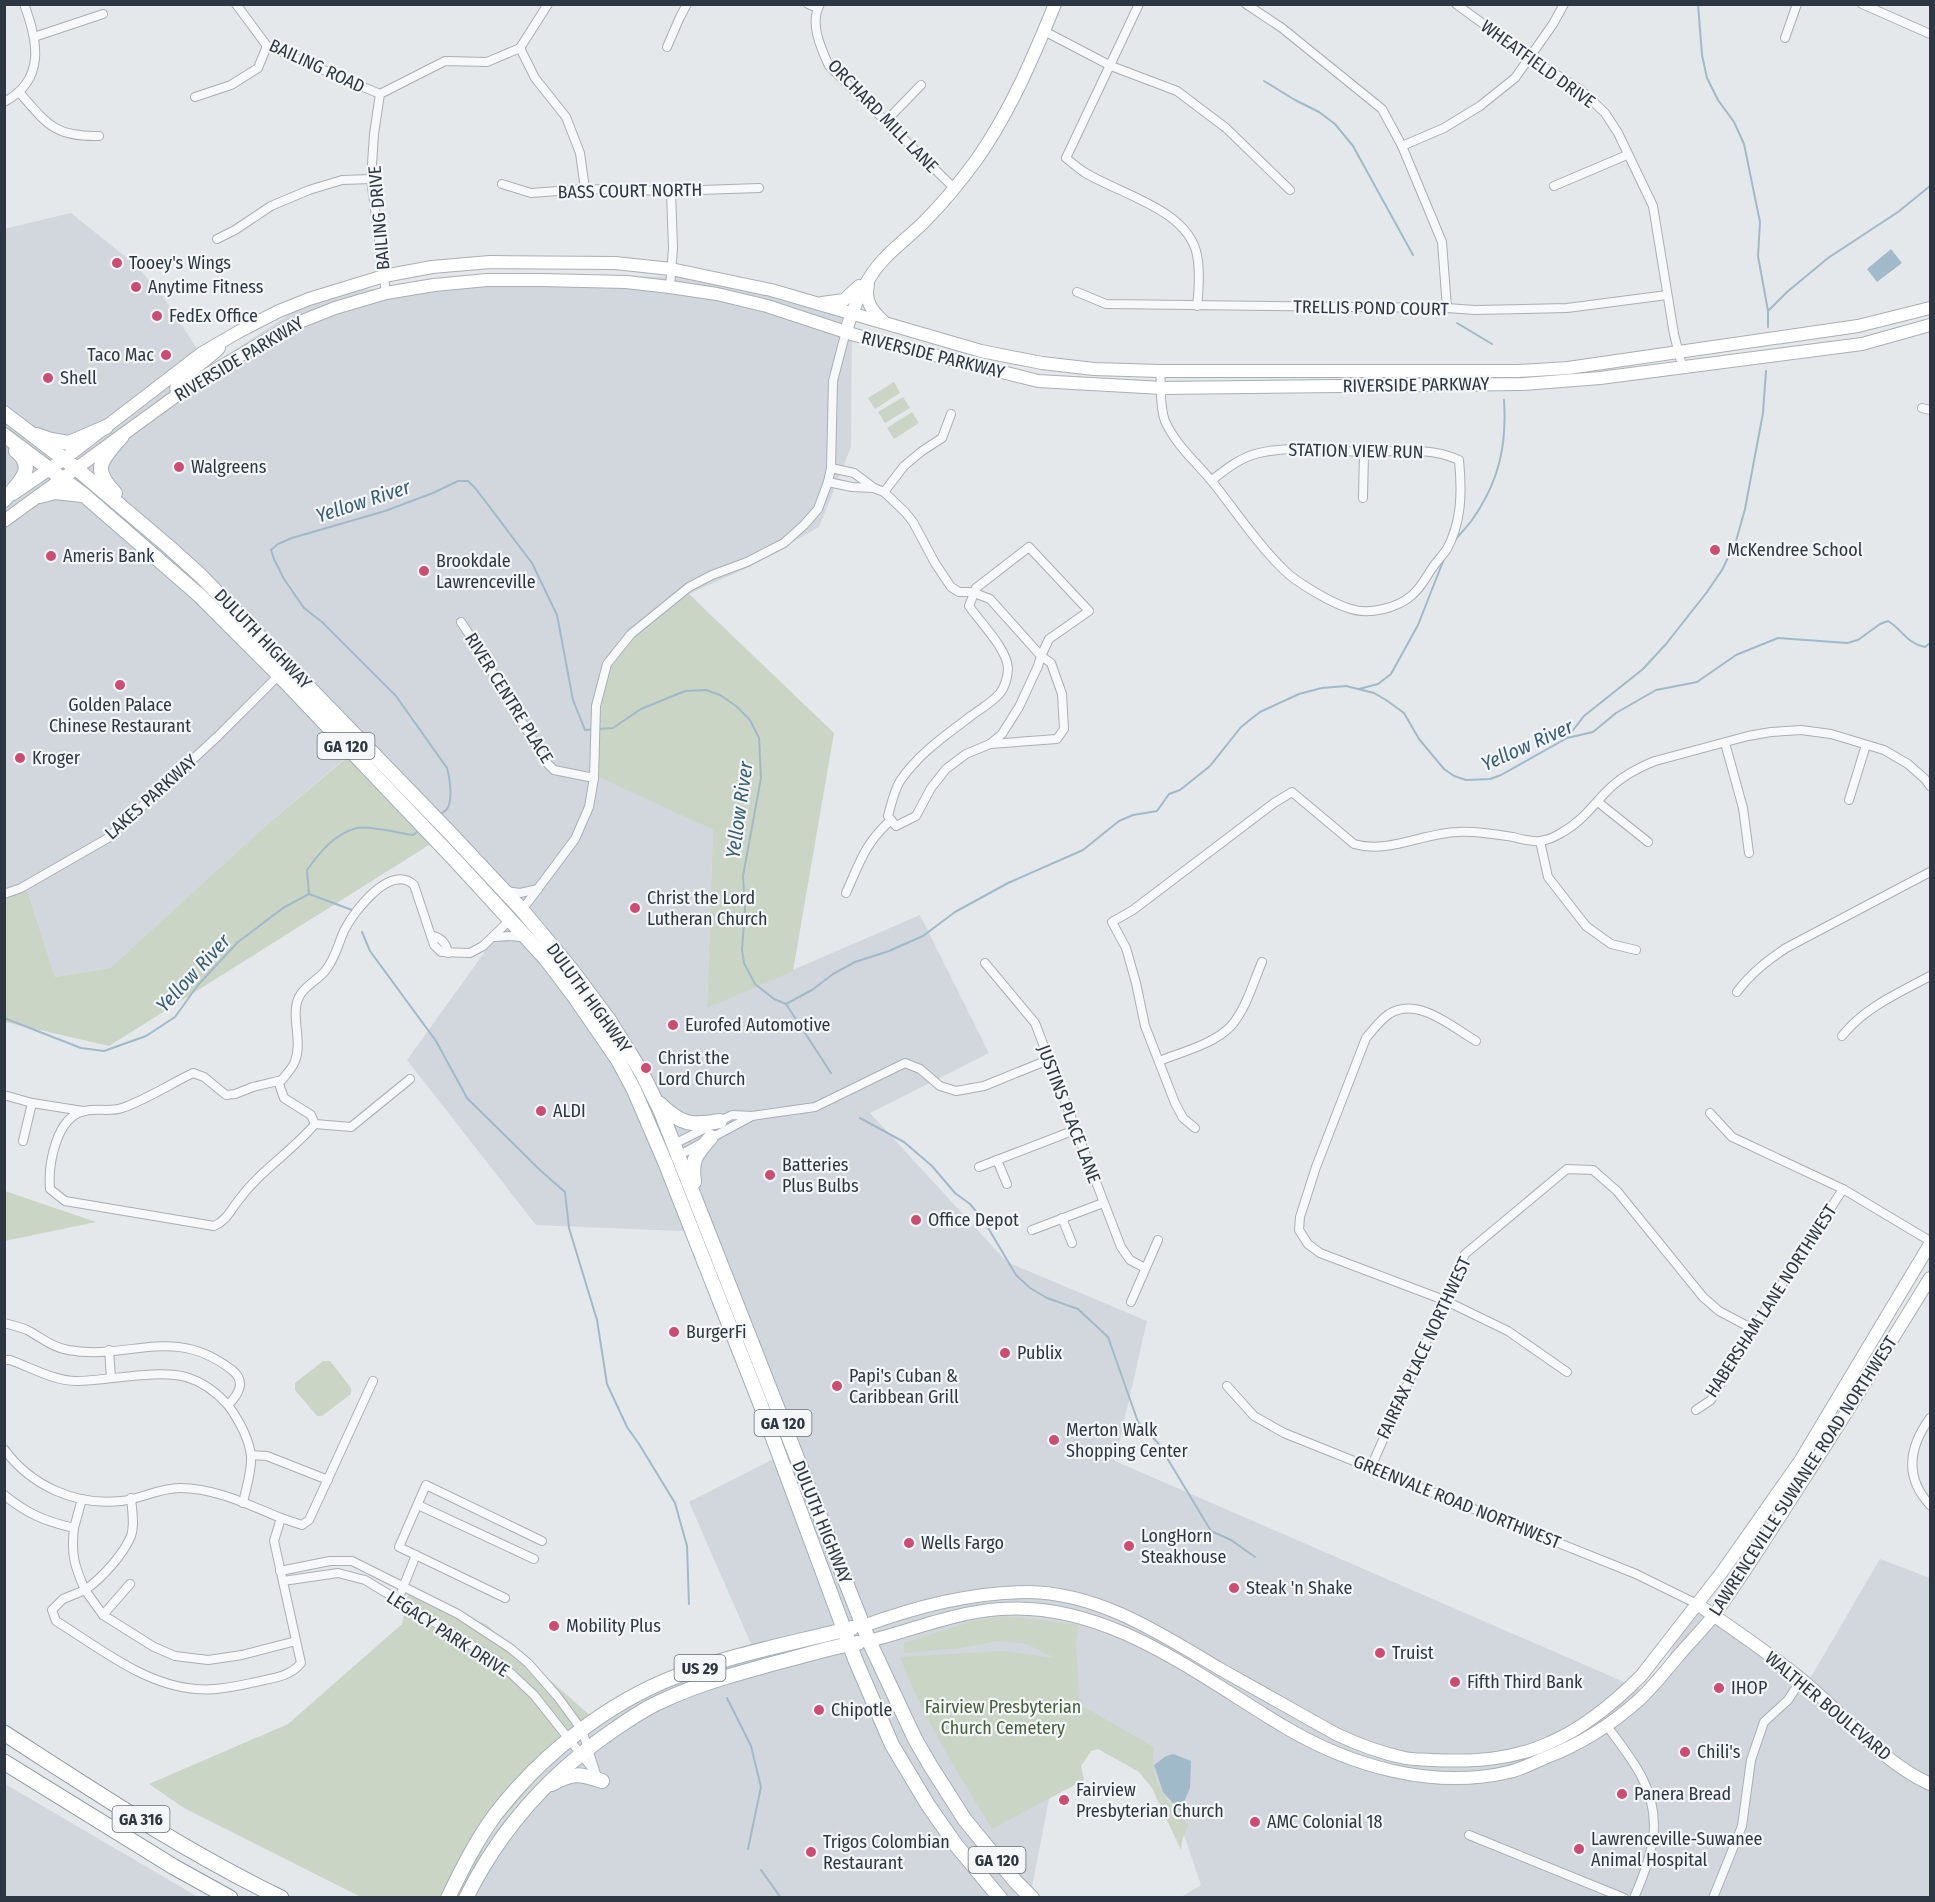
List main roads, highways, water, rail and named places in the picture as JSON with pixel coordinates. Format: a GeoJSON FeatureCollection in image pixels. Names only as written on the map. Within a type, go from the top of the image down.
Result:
{"type":"FeatureCollection","features":[{"type":"Feature","properties":{"kind":"highway","name":"GA 316"},"geometry":{"type":"LineString","coordinates":[[4,1733],[167,1835],[281,1898]]}},
{"type":"Feature","properties":{"kind":"highway","name":"GA 316"},"geometry":{"type":"LineString","coordinates":[[4,1762],[174,1867],[230,1898]]}},
{"type":"Feature","properties":{"kind":"main road"},"geometry":{"type":"LineString","coordinates":[[817,304],[844,300],[850,296],[954,188],[977,159],[998,126],[1023,80],[1055,4]]}},
{"type":"Feature","properties":{"kind":"main road","name":"RIVERSIDE PARKWAY"},"geometry":{"type":"LineString","coordinates":[[4,500],[64,459],[202,353],[227,338],[279,311],[309,299],[384,276],[432,267],[490,262],[615,264],[671,269],[771,291],[981,351],[1042,363],[1094,369],[1160,371],[1518,371],[1568,368],[1858,326],[1930,308]]}},
{"type":"Feature","properties":{"kind":"main road"},"geometry":{"type":"LineString","coordinates":[[846,331],[851,313],[871,275]]}},
{"type":"Feature","properties":{"kind":"main road"},"geometry":{"type":"LineString","coordinates":[[871,275],[867,301],[874,314],[885,323]]}},
{"type":"Feature","properties":{"kind":"main road","name":"RIVERSIDE PARKWAY"},"geometry":{"type":"LineString","coordinates":[[4,521],[178,394],[224,364],[292,325],[335,308],[386,293],[434,285],[487,280],[626,282],[670,287],[717,294],[767,306],[855,335],[1038,381],[1162,388],[1523,384],[1600,378],[1862,344],[1930,325]]}},
{"type":"Feature","properties":{"kind":"main road"},"geometry":{"type":"LineString","coordinates":[[178,394],[176,389],[179,382],[211,357],[227,338]]}},
{"type":"Feature","properties":{"kind":"main road","name":"DULUTH HIGHWAY"},"geometry":{"type":"LineString","coordinates":[[4,413],[77,469],[209,584],[419,812],[438,842],[527,938],[574,996],[618,1060],[634,1090],[662,1157],[760,1403],[863,1680],[892,1745],[956,1845],[1000,1898]]}},
{"type":"Feature","properties":{"kind":"main road"},"geometry":{"type":"LineString","coordinates":[[27,431],[51,440],[69,443],[106,427]]}},
{"type":"Feature","properties":{"kind":"main road","name":"DULUTH HIGHWAY"},"geometry":{"type":"LineString","coordinates":[[4,435],[84,495],[199,595],[419,812],[450,833],[522,910],[571,969],[609,1020],[642,1073],[676,1150],[869,1641],[915,1739],[946,1791],[987,1848],[1032,1898]]}},
{"type":"Feature","properties":{"kind":"main road"},"geometry":{"type":"LineString","coordinates":[[122,436],[103,459],[100,470],[103,480],[154,534]]}},
{"type":"Feature","properties":{"kind":"main road"},"geometry":{"type":"LineString","coordinates":[[4,442],[23,456],[27,463],[25,473],[4,500]]}},
{"type":"Feature","properties":{"kind":"main road"},"geometry":{"type":"LineString","coordinates":[[40,496],[55,492],[84,495]]}},
{"type":"Feature","properties":{"kind":"main road"},"geometry":{"type":"LineString","coordinates":[[455,860],[462,861],[504,903],[522,910]]}},
{"type":"Feature","properties":{"kind":"main road"},"geometry":{"type":"LineString","coordinates":[[510,921],[529,926],[571,969]]}},
{"type":"Feature","properties":{"kind":"main road"},"geometry":{"type":"LineString","coordinates":[[653,1097],[682,1122],[697,1125],[720,1121]]}},
{"type":"Feature","properties":{"kind":"main road"},"geometry":{"type":"LineString","coordinates":[[697,1205],[692,1166],[697,1154],[711,1137]]}},
{"type":"Feature","properties":{"kind":"main road","name":"LAWRENCEVILLE SUWANEE ROAD NORTHWEST"},"geometry":{"type":"LineString","coordinates":[[863,1626],[948,1600],[1028,1592],[1050,1595],[1096,1604],[1120,1613],[1356,1743],[1406,1758],[1465,1762],[1516,1754],[1549,1743],[1577,1729],[1641,1676],[1722,1572],[1800,1461],[1930,1242]]}},
{"type":"Feature","properties":{"kind":"main road","name":"LAWRENCEVILLE SUWANEE ROAD NORTHWEST"},"geometry":{"type":"LineString","coordinates":[[869,1641],[965,1614],[999,1609],[1034,1609],[1065,1613],[1107,1625],[1150,1646],[1286,1728],[1338,1754],[1374,1766],[1430,1777],[1470,1778],[1512,1771],[1565,1750],[1607,1726],[1666,1672],[1713,1615],[1858,1396],[1930,1278]]}},
{"type":"Feature","properties":{"kind":"main road","name":"WALTHER BOULEVARD"},"geometry":{"type":"LineString","coordinates":[[1697,1604],[1801,1680],[1891,1760],[1920,1780],[1930,1784]]}},
{"type":"Feature","properties":{"kind":"main road","name":"US 29"},"geometry":{"type":"LineString","coordinates":[[448,1898],[465,1861],[496,1815],[536,1769],[582,1730],[628,1699],[676,1676],[723,1660],[863,1626]]}},
{"type":"Feature","properties":{"kind":"main road"},"geometry":{"type":"LineString","coordinates":[[850,1644],[869,1641]]}},
{"type":"Feature","properties":{"kind":"main road","name":"US 29"},"geometry":{"type":"LineString","coordinates":[[466,1898],[499,1841],[539,1790],[584,1751],[644,1711],[685,1691],[762,1667],[850,1644]]}},
{"type":"Feature","properties":{"kind":"main road"},"geometry":{"type":"LineString","coordinates":[[539,1790],[574,1774],[602,1781]]}},
{"type":"Feature","properties":{"kind":"water"},"geometry":{"type":"Polygon","coordinates":[[[1891,249],[1902,263],[1877,282],[1867,269],[1891,249]]]}},
{"type":"Feature","properties":{"kind":"water"},"geometry":{"type":"Polygon","coordinates":[[[1174,1754],[1191,1761],[1190,1788],[1180,1811],[1163,1792],[1154,1765],[1166,1756],[1174,1754]]]}},
{"type":"Feature","properties":{"kind":"waterway"},"geometry":{"type":"LineString","coordinates":[[1698,4],[1702,55],[1707,78],[1718,100],[1734,122],[1744,144],[1760,222],[1758,256],[1768,311],[1768,327]]}},
{"type":"Feature","properties":{"kind":"waterway"},"geometry":{"type":"LineString","coordinates":[[1264,81],[1319,112],[1335,124],[1353,146],[1413,255]]}},
{"type":"Feature","properties":{"kind":"waterway"},"geometry":{"type":"LineString","coordinates":[[1769,310],[1828,258],[1898,212],[1930,186]]}},
{"type":"Feature","properties":{"kind":"waterway"},"geometry":{"type":"LineString","coordinates":[[1457,323],[1492,344]]}},
{"type":"Feature","properties":{"kind":"waterway"},"geometry":{"type":"LineString","coordinates":[[1567,738],[1584,716],[1643,669],[1666,644],[1722,570],[1736,541],[1745,509],[1763,413],[1766,371]]}},
{"type":"Feature","properties":{"kind":"waterway"},"geometry":{"type":"LineString","coordinates":[[1454,541],[1481,506],[1495,477],[1504,432],[1504,400]]}},
{"type":"Feature","properties":{"kind":"waterway","name":"Yellow River"},"geometry":{"type":"LineString","coordinates":[[439,816],[447,809],[450,800],[447,768],[396,696],[322,622],[304,608],[284,579],[271,550],[292,538],[385,511],[458,481],[468,481],[476,489],[532,563],[557,615],[573,700],[585,730],[613,728],[641,709],[685,691],[706,690],[720,695],[750,720],[759,738],[761,778],[743,876],[745,909],[742,950],[744,963],[755,984],[774,999],[786,1004],[855,962],[889,951],[923,936],[955,912],[1008,883],[1083,850],[1119,821],[1133,815],[1157,811],[1169,794],[1180,790],[1210,766],[1241,727],[1260,712],[1299,694],[1322,688],[1346,686],[1374,693],[1404,713],[1419,739],[1444,769],[1466,780],[1490,779],[1567,738],[1593,732],[1616,713],[1656,690],[1697,682],[1736,655],[1778,638],[1847,643],[1858,640],[1888,621],[1913,643],[1925,647],[1930,643]]}},
{"type":"Feature","properties":{"kind":"waterway"},"geometry":{"type":"LineString","coordinates":[[1359,689],[1378,684],[1391,674],[1418,625],[1444,559]]}},
{"type":"Feature","properties":{"kind":"waterway","name":"Yellow River"},"geometry":{"type":"LineString","coordinates":[[309,894],[307,870],[322,850],[334,839],[361,827],[413,835],[420,830]]}},
{"type":"Feature","properties":{"kind":"waterway"},"geometry":{"type":"LineString","coordinates":[[309,894],[353,912]]}},
{"type":"Feature","properties":{"kind":"waterway","name":"Yellow River"},"geometry":{"type":"LineString","coordinates":[[4,1018],[81,1048],[104,1051],[146,1036],[175,1017],[198,985],[238,942],[283,908],[309,894]]}},
{"type":"Feature","properties":{"kind":"waterway"},"geometry":{"type":"LineString","coordinates":[[362,932],[370,951],[436,1041],[467,1098],[565,1192],[569,1228],[597,1320],[607,1384],[627,1427],[675,1503],[687,1546],[689,1604]]}},
{"type":"Feature","properties":{"kind":"waterway"},"geometry":{"type":"LineString","coordinates":[[786,1004],[831,1073]]}},
{"type":"Feature","properties":{"kind":"waterway"},"geometry":{"type":"LineString","coordinates":[[860,1118],[904,1142],[932,1166],[955,1193],[970,1204],[984,1221],[1016,1275],[1030,1288],[1047,1298],[1078,1309],[1108,1337],[1138,1422],[1158,1443],[1211,1531],[1231,1540],[1255,1557]]}},
{"type":"Feature","properties":{"kind":"waterway"},"geometry":{"type":"LineString","coordinates":[[727,1698],[751,1746],[761,1787],[748,1849]]}},
{"type":"Feature","properties":{"kind":"waterway"},"geometry":{"type":"LineString","coordinates":[[761,1870],[781,1898]]}},
{"type":"Feature","properties":{"kind":"place","name":"Tooey's Wings"},"geometry":{"type":"Point","coordinates":[117,263]}},
{"type":"Feature","properties":{"kind":"place","name":"Anytime Fitness"},"geometry":{"type":"Point","coordinates":[136,287]}},
{"type":"Feature","properties":{"kind":"place","name":"FedEx Office"},"geometry":{"type":"Point","coordinates":[157,316]}},
{"type":"Feature","properties":{"kind":"place","name":"Taco Mac"},"geometry":{"type":"Point","coordinates":[166,355]}},
{"type":"Feature","properties":{"kind":"place","name":"Shell"},"geometry":{"type":"Point","coordinates":[48,378]}},
{"type":"Feature","properties":{"kind":"place","name":"Walgreens"},"geometry":{"type":"Point","coordinates":[179,467]}},
{"type":"Feature","properties":{"kind":"place","name":"McKendree School"},"geometry":{"type":"Point","coordinates":[1715,550]}},
{"type":"Feature","properties":{"kind":"place","name":"Ameris Bank"},"geometry":{"type":"Point","coordinates":[51,556]}},
{"type":"Feature","properties":{"kind":"place","name":"Brookdale Lawrenceville"},"geometry":{"type":"Point","coordinates":[424,571]}},
{"type":"Feature","properties":{"kind":"place","name":"Golden Palace Chinese Restaurant"},"geometry":{"type":"Point","coordinates":[120,685]}},
{"type":"Feature","properties":{"kind":"place","name":"Kroger"},"geometry":{"type":"Point","coordinates":[20,758]}},
{"type":"Feature","properties":{"kind":"place","name":"Christ the Lord Lutheran Church"},"geometry":{"type":"Point","coordinates":[635,908]}},
{"type":"Feature","properties":{"kind":"place","name":"Eurofed Automotive"},"geometry":{"type":"Point","coordinates":[673,1025]}},
{"type":"Feature","properties":{"kind":"place","name":"Christ the Lord Church"},"geometry":{"type":"Point","coordinates":[646,1068]}},
{"type":"Feature","properties":{"kind":"place","name":"ALDI"},"geometry":{"type":"Point","coordinates":[541,1111]}},
{"type":"Feature","properties":{"kind":"place","name":"Batteries Plus Bulbs"},"geometry":{"type":"Point","coordinates":[770,1175]}},
{"type":"Feature","properties":{"kind":"place","name":"Office Depot"},"geometry":{"type":"Point","coordinates":[916,1220]}},
{"type":"Feature","properties":{"kind":"place","name":"BurgerFi"},"geometry":{"type":"Point","coordinates":[674,1332]}},
{"type":"Feature","properties":{"kind":"place","name":"Publix"},"geometry":{"type":"Point","coordinates":[1005,1353]}},
{"type":"Feature","properties":{"kind":"place","name":"Papi's Cuban & Caribbean Grill"},"geometry":{"type":"Point","coordinates":[837,1386]}},
{"type":"Feature","properties":{"kind":"place","name":"Merton Walk Shopping Center"},"geometry":{"type":"Point","coordinates":[1054,1440]}},
{"type":"Feature","properties":{"kind":"place","name":"Wells Fargo"},"geometry":{"type":"Point","coordinates":[909,1543]}},
{"type":"Feature","properties":{"kind":"place","name":"LongHorn Steakhouse"},"geometry":{"type":"Point","coordinates":[1129,1546]}},
{"type":"Feature","properties":{"kind":"place","name":"Steak 'n Shake"},"geometry":{"type":"Point","coordinates":[1234,1588]}},
{"type":"Feature","properties":{"kind":"place","name":"Mobility Plus"},"geometry":{"type":"Point","coordinates":[554,1626]}},
{"type":"Feature","properties":{"kind":"place","name":"Truist"},"geometry":{"type":"Point","coordinates":[1380,1653]}},
{"type":"Feature","properties":{"kind":"place","name":"Fifth Third Bank"},"geometry":{"type":"Point","coordinates":[1455,1682]}},
{"type":"Feature","properties":{"kind":"place","name":"IHOP"},"geometry":{"type":"Point","coordinates":[1719,1688]}},
{"type":"Feature","properties":{"kind":"place","name":"Chipotle"},"geometry":{"type":"Point","coordinates":[819,1710]}},
{"type":"Feature","properties":{"kind":"place","name":"Chili's"},"geometry":{"type":"Point","coordinates":[1685,1752]}},
{"type":"Feature","properties":{"kind":"place","name":"Panera Bread"},"geometry":{"type":"Point","coordinates":[1622,1794]}},
{"type":"Feature","properties":{"kind":"place","name":"Fairview Presbyterian Church"},"geometry":{"type":"Point","coordinates":[1064,1800]}},
{"type":"Feature","properties":{"kind":"place","name":"AMC Colonial 18"},"geometry":{"type":"Point","coordinates":[1255,1822]}},
{"type":"Feature","properties":{"kind":"place","name":"Lawrenceville-Suwanee Animal Hospital"},"geometry":{"type":"Point","coordinates":[1579,1849]}},
{"type":"Feature","properties":{"kind":"place","name":"Trigos Colombian Restaurant"},"geometry":{"type":"Point","coordinates":[811,1852]}},
{"type":"Feature","properties":{"kind":"park label","name":"Fairview Presbyterian Church Cemetery"},"geometry":{"type":"Point","coordinates":[1003,1717]}}]}
